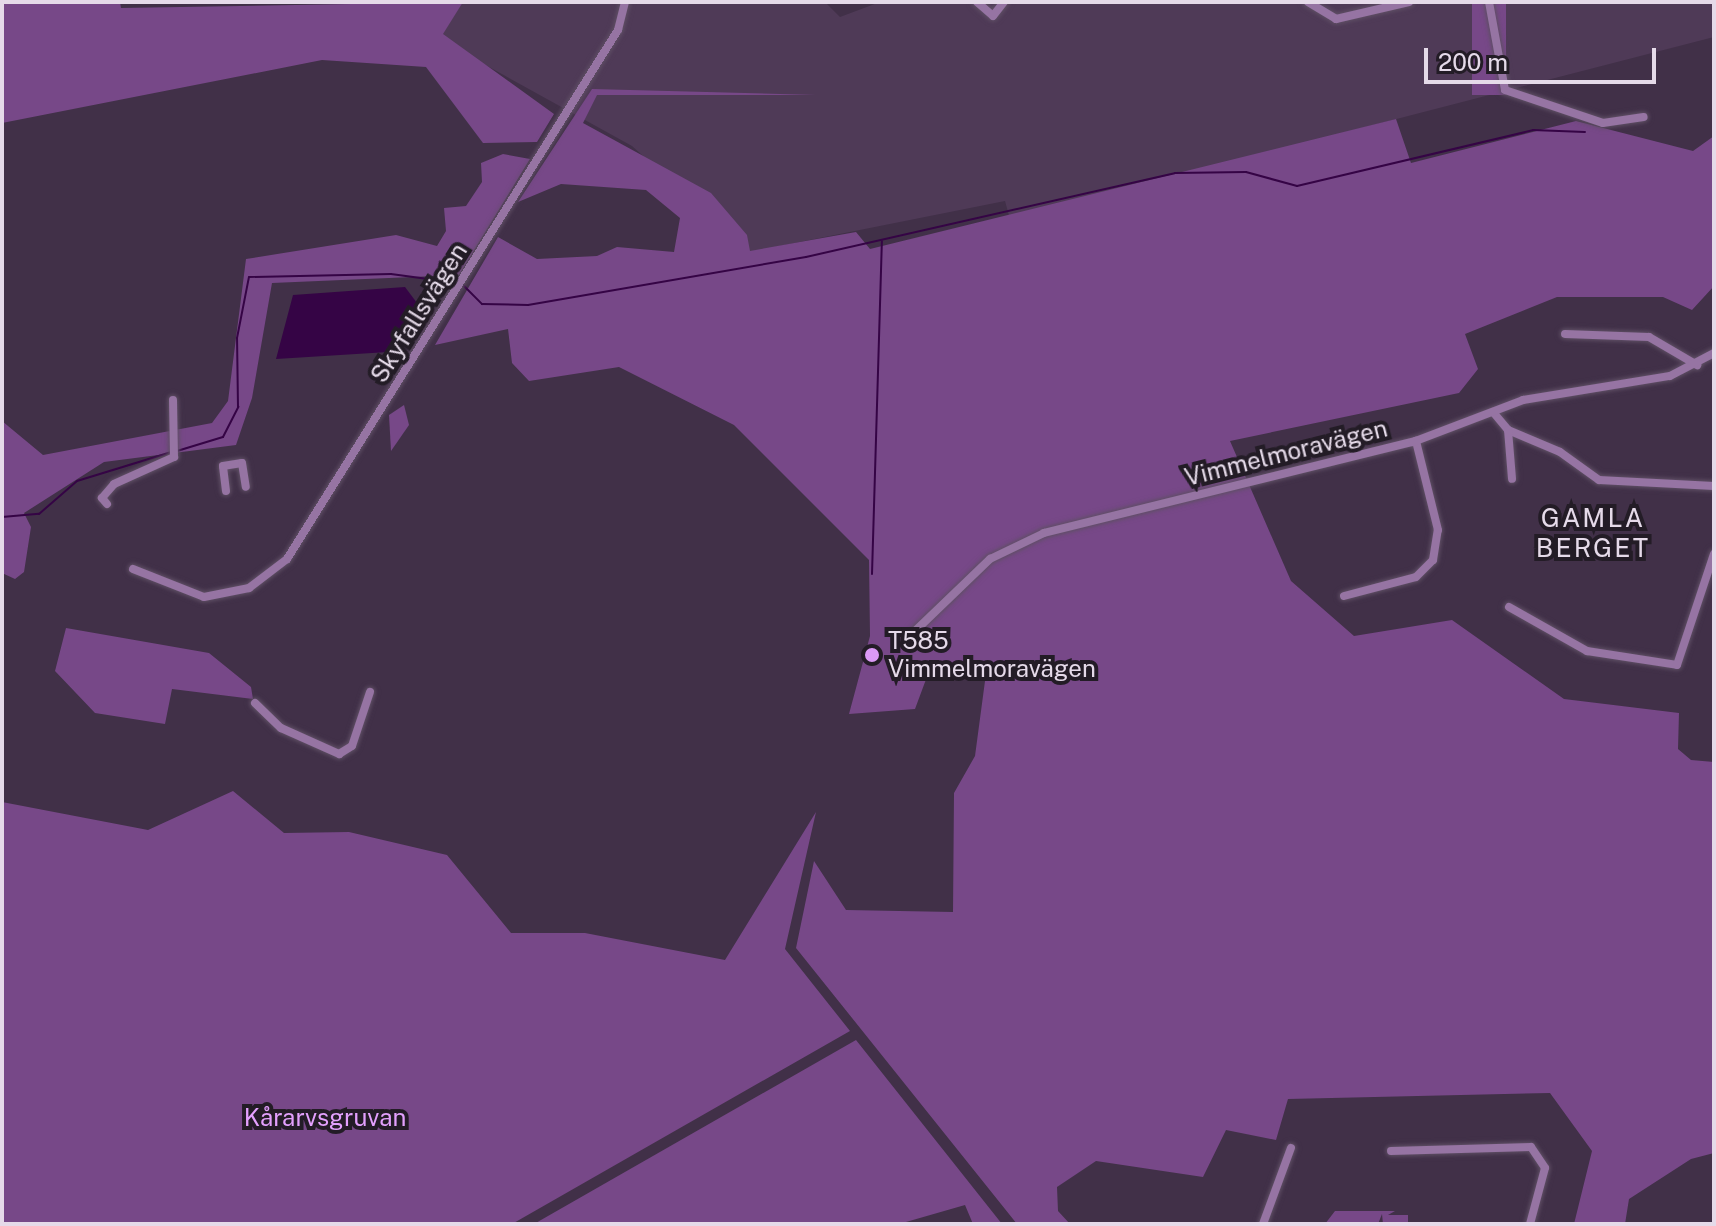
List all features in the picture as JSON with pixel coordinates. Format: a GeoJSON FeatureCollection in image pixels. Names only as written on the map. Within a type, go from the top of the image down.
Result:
{"type":"FeatureCollection","features":[{"type":"Feature","properties":{"kind":"street","name":"Skyfallsvägen"},"geometry":{"type":"LineString","coordinates":[[133,569],[204,597],[255,584],[306,534],[618,30],[625,2]]}},
{"type":"Feature","properties":{"kind":"street"},"geometry":{"type":"LineString","coordinates":[[977,2],[993,16],[1004,2]]}},
{"type":"Feature","properties":{"kind":"street"},"geometry":{"type":"LineString","coordinates":[[1308,2],[1336,19],[1409,2]]}},
{"type":"Feature","properties":{"kind":"street"},"geometry":{"type":"LineString","coordinates":[[1489,2],[1505,90],[1603,123],[1644,117]]}},
{"type":"Feature","properties":{"kind":"street"},"geometry":{"type":"LineString","coordinates":[[1565,334],[1649,337],[1697,365]]}},
{"type":"Feature","properties":{"kind":"street","name":"Vimmelmoravägen"},"geometry":{"type":"LineString","coordinates":[[913,633],[990,559],[1044,533],[1416,441],[1493,412],[1697,365],[1714,353]]}},
{"type":"Feature","properties":{"kind":"street"},"geometry":{"type":"LineString","coordinates":[[107,504],[102,498],[114,484],[174,457],[173,400]]}},
{"type":"Feature","properties":{"kind":"street"},"geometry":{"type":"LineString","coordinates":[[1493,412],[1508,430],[1560,452],[1599,480],[1714,486]]}},
{"type":"Feature","properties":{"kind":"street"},"geometry":{"type":"LineString","coordinates":[[1508,430],[1512,479]]}},
{"type":"Feature","properties":{"kind":"street"},"geometry":{"type":"LineString","coordinates":[[1344,596],[1416,577],[1433,560],[1438,530],[1416,441]]}},
{"type":"Feature","properties":{"kind":"street"},"geometry":{"type":"LineString","coordinates":[[226,491],[223,466],[242,463],[246,487]]}},
{"type":"Feature","properties":{"kind":"street"},"geometry":{"type":"LineString","coordinates":[[1509,607],[1587,651],[1677,665],[1714,554]]}},
{"type":"Feature","properties":{"kind":"street"},"geometry":{"type":"LineString","coordinates":[[255,703],[281,728],[339,754],[352,746],[370,692]]}},
{"type":"Feature","properties":{"kind":"street"},"geometry":{"type":"LineString","coordinates":[[1391,1151],[1531,1147],[1545,1168],[1530,1224]]}},
{"type":"Feature","properties":{"kind":"street"},"geometry":{"type":"LineString","coordinates":[[1263,1224],[1291,1148]]}},
{"type":"Feature","properties":{"kind":"shaded area"},"geometry":{"type":"Polygon","coordinates":[[[431,2],[825,2],[840,17],[880,2],[1714,2],[1714,37],[1010,219],[1005,201],[750,252],[632,146],[433,36],[431,2]]]}},
{"type":"Feature","properties":{"kind":"shaded area"},"geometry":{"type":"Polygon","coordinates":[[[405,287],[417,303],[403,330],[410,335],[400,335],[388,352],[276,359],[293,295],[405,287]]]}},
{"type":"Feature","properties":{"kind":"green space"},"geometry":{"type":"Polygon","coordinates":[[[2,2],[120,2],[121,8],[463,2],[443,34],[554,114],[537,142],[483,143],[426,67],[322,60],[2,123],[2,2]]]}},
{"type":"Feature","properties":{"kind":"green space"},"geometry":{"type":"Polygon","coordinates":[[[1472,2],[1506,2],[1506,95],[1472,95],[1472,2]]]}},
{"type":"Feature","properties":{"kind":"green space"},"geometry":{"type":"Polygon","coordinates":[[[592,89],[816,95],[597,95],[583,123],[711,193],[747,235],[750,251],[856,232],[870,249],[1396,119],[1411,163],[1576,121],[1693,151],[1714,136],[1714,286],[1692,310],[1663,297],[1557,297],[1465,334],[1478,369],[1459,393],[1230,441],[1291,581],[1354,636],[1452,620],[1564,699],[1679,713],[1678,749],[1691,760],[1714,762],[1714,1153],[1691,1159],[1629,1199],[1625,1224],[1574,1224],[1592,1151],[1550,1093],[1288,1099],[1276,1140],[1226,1130],[1203,1177],[1096,1161],[1057,1187],[1058,1211],[1070,1224],[1017,1224],[796,948],[814,861],[846,910],[953,912],[954,793],[975,756],[985,681],[928,674],[915,709],[849,714],[870,636],[869,560],[734,425],[619,367],[529,381],[512,363],[508,329],[435,345],[498,237],[537,259],[597,256],[617,247],[674,252],[680,218],[646,190],[561,184],[518,202],[592,89]]]}},
{"type":"Feature","properties":{"kind":"green space"},"geometry":{"type":"Polygon","coordinates":[[[503,154],[530,159],[459,275],[272,283],[252,398],[236,445],[104,462],[24,513],[31,527],[24,572],[15,579],[2,573],[2,421],[43,455],[212,423],[228,401],[246,259],[396,235],[437,246],[446,231],[444,208],[466,206],[482,182],[481,163],[503,154]]]}},
{"type":"Feature","properties":{"kind":"green space"},"geometry":{"type":"Polygon","coordinates":[[[404,405],[409,425],[391,451],[389,415],[404,405]]]}},
{"type":"Feature","properties":{"kind":"green space"},"geometry":{"type":"Polygon","coordinates":[[[66,628],[209,653],[251,687],[253,699],[172,689],[165,724],[95,713],[55,671],[66,628]]]}},
{"type":"Feature","properties":{"kind":"green space","name":"Kårarvsgruvan"},"geometry":{"type":"Polygon","coordinates":[[[233,791],[284,833],[349,832],[447,855],[511,933],[585,933],[725,960],[816,812],[785,949],[850,1031],[512,1224],[2,1224],[2,802],[148,830],[233,791]]]}},
{"type":"Feature","properties":{"kind":"green space"},"geometry":{"type":"Polygon","coordinates":[[[856,1040],[1002,1224],[973,1224],[965,1205],[899,1224],[534,1224],[856,1040]]]}},
{"type":"Feature","properties":{"kind":"green space"},"geometry":{"type":"Polygon","coordinates":[[[1335,1211],[1395,1211],[1388,1215],[1408,1215],[1408,1224],[1383,1224],[1382,1214],[1378,1224],[1325,1224],[1335,1211]]]}},
{"type":"Feature","properties":{"kind":"waterway"},"geometry":{"type":"LineString","coordinates":[[463,285],[482,304],[528,305],[806,257],[1175,173],[1246,172],[1297,186],[1533,130],[1585,132]]}},
{"type":"Feature","properties":{"kind":"waterway"},"geometry":{"type":"LineString","coordinates":[[872,574],[882,241]]}},
{"type":"Feature","properties":{"kind":"waterway"},"geometry":{"type":"LineString","coordinates":[[177,451],[223,437],[238,407],[237,338],[249,277],[391,274],[457,283]]}},
{"type":"Feature","properties":{"kind":"waterway"},"geometry":{"type":"LineString","coordinates":[[2,517],[39,514],[77,481],[171,452]]}},
{"type":"Feature","properties":{"kind":"place","name":"T585 Vimmelmoravägen"},"geometry":{"type":"Point","coordinates":[872,655]}},
{"type":"Feature","properties":{"kind":"district","name":"GAMLA BERGET"},"geometry":{"type":"Point","coordinates":[1593,533]}}]}
